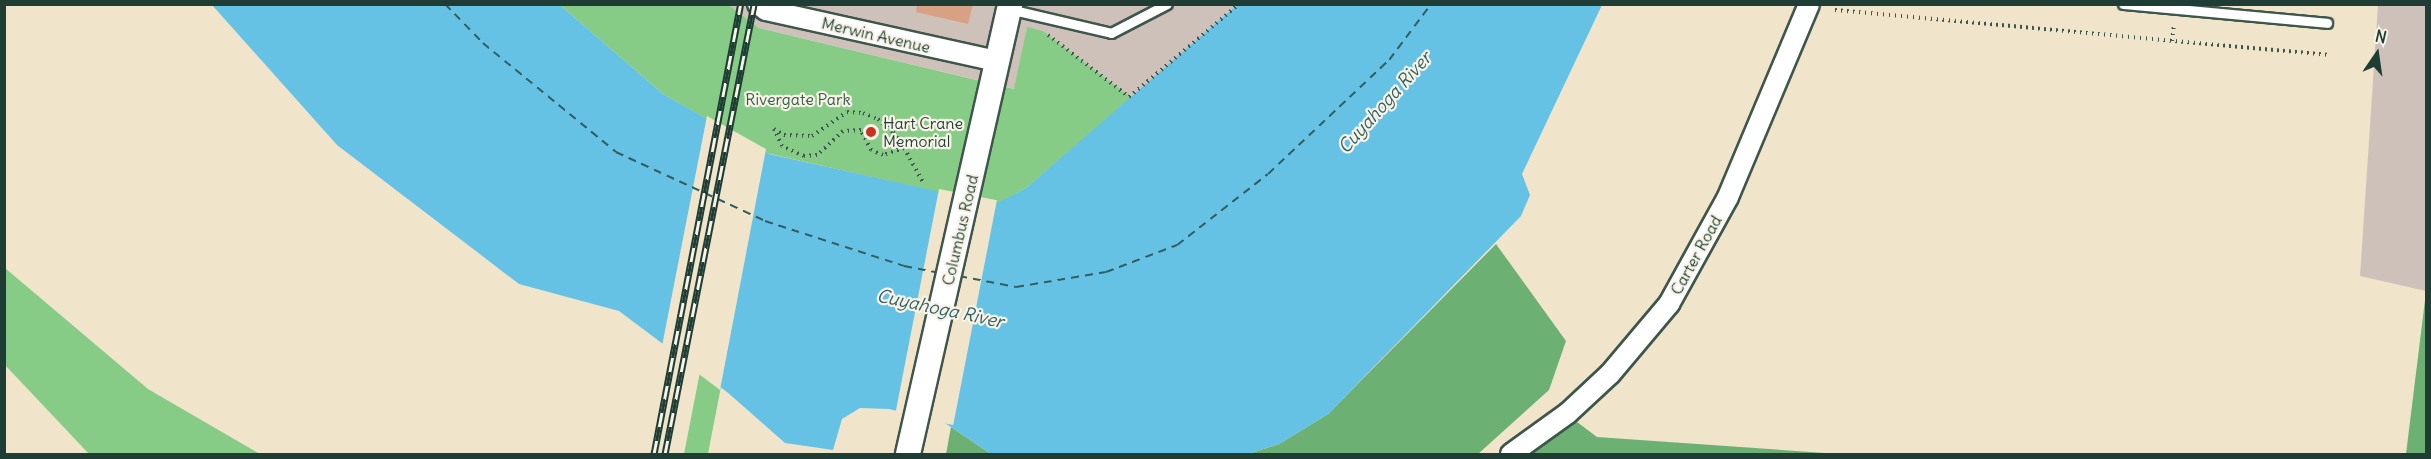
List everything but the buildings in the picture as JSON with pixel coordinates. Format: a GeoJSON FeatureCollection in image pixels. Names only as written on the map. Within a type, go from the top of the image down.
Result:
{"type":"FeatureCollection","features":[{"type":"Feature","properties":{"kind":"street","name":"Merwin Avenue"},"geometry":{"type":"LineString","coordinates":[[759,4],[766,10],[996,61]]}},
{"type":"Feature","properties":{"kind":"street","name":"Carter Road"},"geometry":{"type":"LineString","coordinates":[[1511,454],[1569,413],[1610,374],[1669,304],[1728,197],[1809,4]]}},
{"type":"Feature","properties":{"kind":"street","name":"Columbus Road"},"geometry":{"type":"LineString","coordinates":[[908,454],[1009,7]]}},
{"type":"Feature","properties":{"kind":"lane"},"geometry":{"type":"LineString","coordinates":[[1009,7],[1112,33],[1167,4]]}},
{"type":"Feature","properties":{"kind":"lane"},"geometry":{"type":"LineString","coordinates":[[2122,4],[2327,23]]}},
{"type":"Feature","properties":{"kind":"path"},"geometry":{"type":"LineString","coordinates":[[1043,31],[1129,97],[1239,4]]}},
{"type":"Feature","properties":{"kind":"path"},"geometry":{"type":"LineString","coordinates":[[1835,10],[2330,56]]}},
{"type":"Feature","properties":{"kind":"path"},"geometry":{"type":"LineString","coordinates":[[904,148],[883,155],[871,150],[861,130],[843,131],[817,155],[804,156],[782,146],[774,129],[784,135],[812,136],[847,112],[863,113],[878,119],[904,148],[922,181]]}},
{"type":"Feature","properties":{"kind":"shaded area"},"geometry":{"type":"Polygon","coordinates":[[[729,5],[1237,5],[1132,98],[1043,31],[1027,28],[1015,89],[759,28],[729,5]]]}},
{"type":"Feature","properties":{"kind":"shaded area"},"geometry":{"type":"Polygon","coordinates":[[[2378,5],[2426,5],[2426,291],[2360,276],[2378,5]]]}},
{"type":"Feature","properties":{"kind":"green space","name":"Rivergate Park"},"geometry":{"type":"Polygon","coordinates":[[[560,5],[729,5],[759,28],[1014,89],[1027,27],[1043,31],[1132,98],[1026,188],[995,205],[766,153],[708,454],[684,454],[745,141],[663,94],[560,5]]]}},
{"type":"Feature","properties":{"kind":"green space"},"geometry":{"type":"Polygon","coordinates":[[[1496,244],[1566,341],[1549,390],[1478,454],[1248,454],[1279,444],[1328,414],[1496,244]]]}},
{"type":"Feature","properties":{"kind":"green space"},"geometry":{"type":"Polygon","coordinates":[[[5,268],[148,389],[260,454],[89,454],[5,365],[5,268]]]}},
{"type":"Feature","properties":{"kind":"green space"},"geometry":{"type":"Polygon","coordinates":[[[2426,292],[2426,454],[2406,454],[2426,292]]]}},
{"type":"Feature","properties":{"kind":"green space"},"geometry":{"type":"Polygon","coordinates":[[[1577,422],[1597,437],[1839,454],[1513,454],[1577,422]]]}},
{"type":"Feature","properties":{"kind":"green space"},"geometry":{"type":"Polygon","coordinates":[[[951,427],[991,454],[946,454],[951,427]]]}},
{"type":"Feature","properties":{"kind":"water","name":"Cuyahoga River"},"geometry":{"type":"Polygon","coordinates":[[[212,5],[560,5],[663,94],[769,154],[995,204],[1026,188],[1237,5],[1602,5],[1522,174],[1530,195],[1521,216],[1328,414],[1279,444],[1248,454],[991,454],[945,423],[889,409],[860,408],[842,419],[833,450],[785,443],[727,392],[619,311],[519,284],[337,145],[212,5]]]}},
{"type":"Feature","properties":{"kind":"pier"},"geometry":{"type":"Polygon","coordinates":[[[707,116],[766,149],[720,390],[662,346],[707,116]]]}},
{"type":"Feature","properties":{"kind":"pier"},"geometry":{"type":"Polygon","coordinates":[[[939,189],[997,200],[953,425],[895,414],[939,189]]]}},
{"type":"Feature","properties":{"kind":"ferry route"},"geometry":{"type":"LineString","coordinates":[[445,4],[483,43],[616,152],[765,221],[904,266],[936,272]]}},
{"type":"Feature","properties":{"kind":"ferry route"},"geometry":{"type":"LineString","coordinates":[[959,276],[1016,287],[1106,272],[1177,245],[1268,174],[1389,60],[1431,4]]}},
{"type":"Feature","properties":{"kind":"railway"},"geometry":{"type":"LineString","coordinates":[[654,454],[741,4]]}},
{"type":"Feature","properties":{"kind":"railway"},"geometry":{"type":"LineString","coordinates":[[665,454],[754,4]]}},
{"type":"Feature","properties":{"kind":"place","name":"Hart Crane Memorial"},"geometry":{"type":"Point","coordinates":[871,132]}}]}
